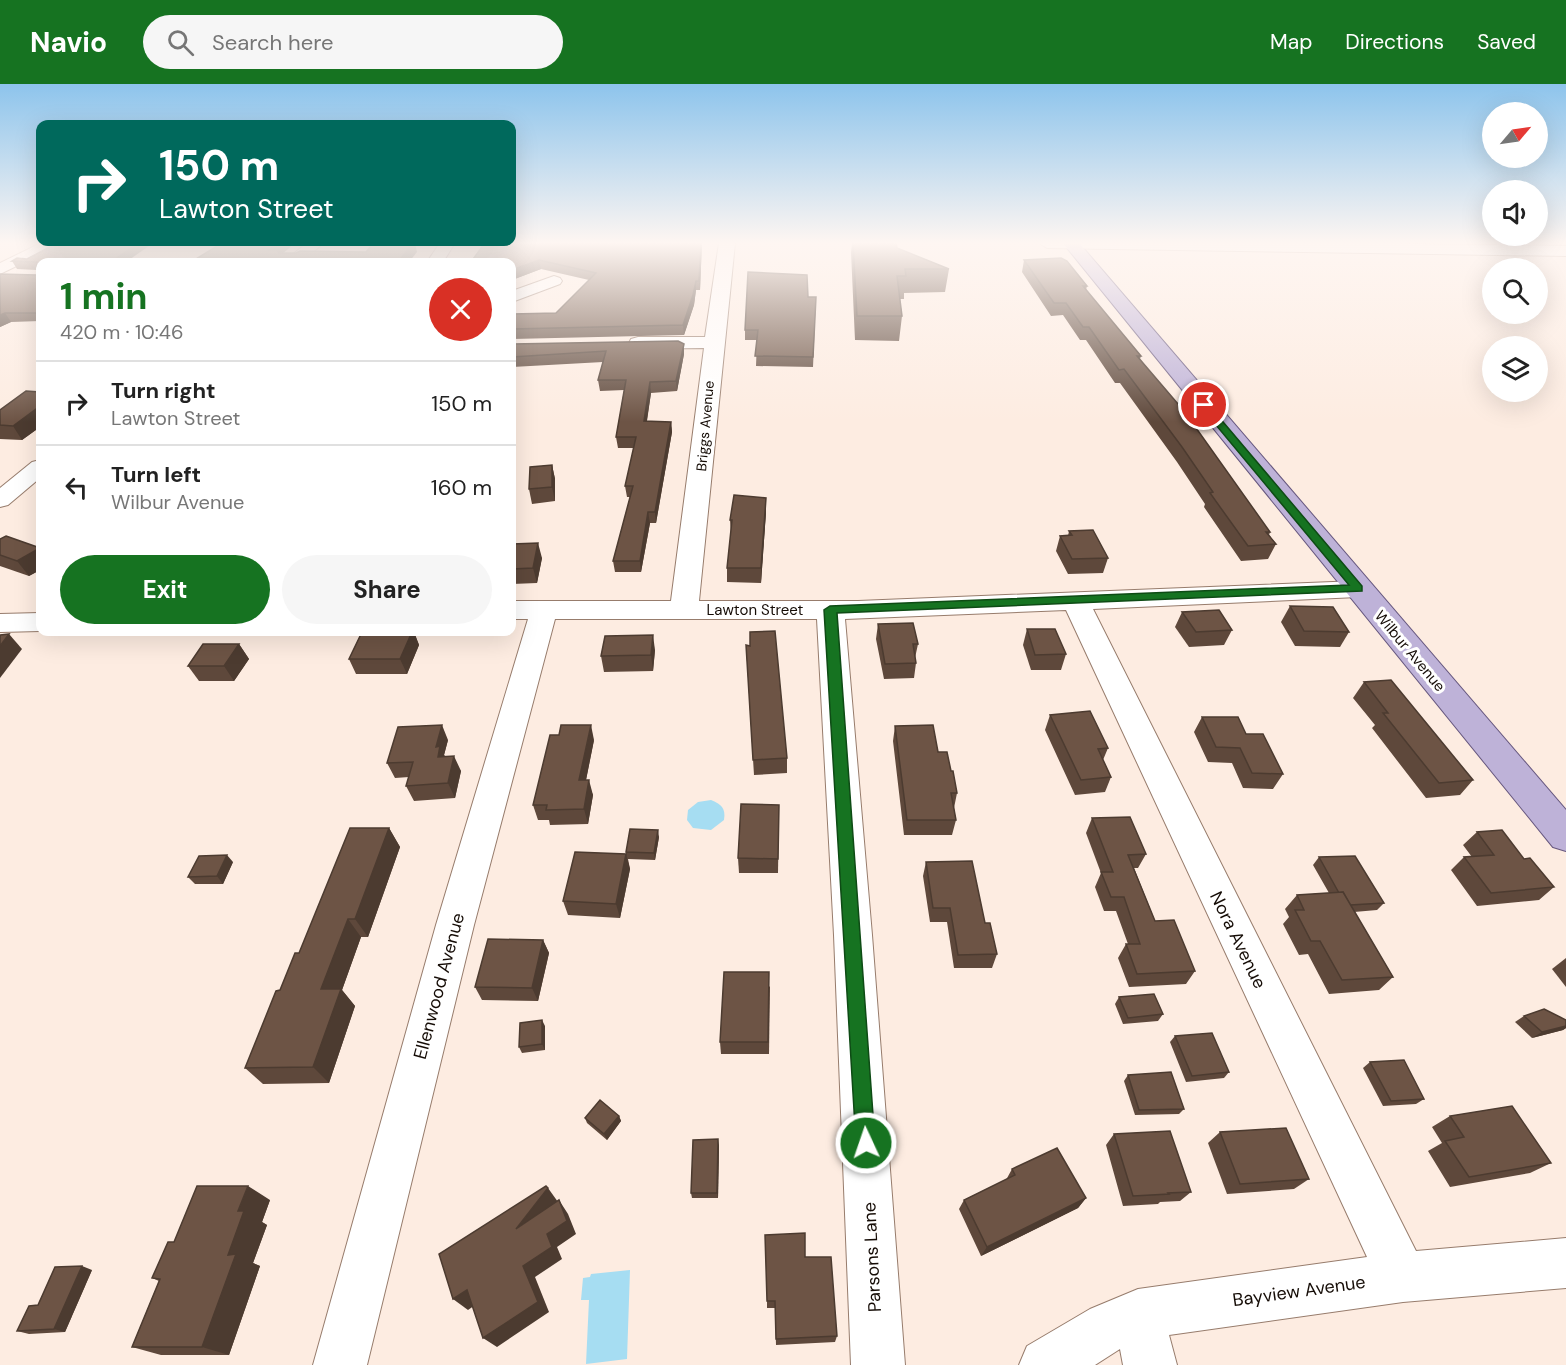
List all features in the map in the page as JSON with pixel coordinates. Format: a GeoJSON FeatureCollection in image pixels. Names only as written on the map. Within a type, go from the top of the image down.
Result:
{"type":"FeatureCollection","features":[{"type":"Feature","properties":{"kind":"main road","name":"Wilbur Avenue"},"geometry":{"type":"LineString","coordinates":[[1121,303],[1566,836]]}},
{"type":"Feature","properties":{"kind":"street","name":"Briggs Avenue"},"geometry":{"type":"LineString","coordinates":[[684,610],[718,303]]}},
{"type":"Feature","properties":{"kind":"street"},"geometry":{"type":"LineString","coordinates":[[618,344],[712,342]]}},
{"type":"Feature","properties":{"kind":"street"},"geometry":{"type":"LineString","coordinates":[[0,500],[36,470]]}},
{"type":"Feature","properties":{"kind":"street","name":"Lawton Street"},"geometry":{"type":"LineString","coordinates":[[528,610],[830,610],[1358,589]]}},
{"type":"Feature","properties":{"kind":"street","name":"Nora Avenue"},"geometry":{"type":"LineString","coordinates":[[1075,601],[1403,1277]]}},
{"type":"Feature","properties":{"kind":"street","name":"Ellenwood Avenue"},"geometry":{"type":"LineString","coordinates":[[340,1365],[455,925],[528,610]]}},
{"type":"Feature","properties":{"kind":"street","name":"Parsons Lane"},"geometry":{"type":"LineString","coordinates":[[830,610],[853,935],[878,1365]]}},
{"type":"Feature","properties":{"kind":"street"},"geometry":{"type":"LineString","coordinates":[[0,623],[36,622]]}},
{"type":"Feature","properties":{"kind":"street","name":"Bayview Avenue"},"geometry":{"type":"LineString","coordinates":[[1046,1365],[1108,1327],[1138,1315],[1403,1277],[1566,1263]]}},
{"type":"Feature","properties":{"kind":"street"},"geometry":{"type":"LineString","coordinates":[[1138,1315],[1150,1365]]}},
{"type":"Feature","properties":{"kind":"water"},"geometry":{"type":"Polygon","coordinates":[[[711,800],[722,807],[724,820],[711,830],[693,828],[687,820],[688,810],[698,802],[711,800]]]}},
{"type":"Feature","properties":{"kind":"water"},"geometry":{"type":"Polygon","coordinates":[[[630,1270],[627,1359],[586,1364],[589,1300],[581,1300],[583,1278],[590,1277],[591,1274],[630,1270]]]}},
{"type":"Feature","properties":{"kind":"building"},"geometry":{"type":"Polygon","coordinates":[[[0,303],[36,303],[36,313],[0,315],[0,303]]]}},
{"type":"Feature","properties":{"kind":"building"},"geometry":{"type":"Polygon","coordinates":[[[566,303],[690,303],[683,325],[516,329],[516,314],[556,313],[566,303]]]}},
{"type":"Feature","properties":{"kind":"building"},"geometry":{"type":"Polygon","coordinates":[[[746,303],[816,303],[813,357],[755,356],[758,330],[745,330],[746,303]]]}},
{"type":"Feature","properties":{"kind":"building"},"geometry":{"type":"Polygon","coordinates":[[[856,303],[900,303],[902,316],[857,316],[856,303]]]}},
{"type":"Feature","properties":{"kind":"building"},"geometry":{"type":"Polygon","coordinates":[[[1054,303],[1097,303],[1141,356],[1137,356],[1184,411],[1270,532],[1266,532],[1276,544],[1248,546],[1210,493],[1213,492],[1182,447],[1124,369],[1119,370],[1089,327],[1083,327],[1066,303],[1054,303]]]}},
{"type":"Feature","properties":{"kind":"building"},"geometry":{"type":"Polygon","coordinates":[[[678,341],[684,344],[676,381],[650,382],[644,421],[671,422],[655,512],[648,512],[640,561],[613,561],[633,486],[625,486],[636,437],[616,437],[626,380],[598,380],[606,351],[516,357],[516,344],[678,341]]]}},
{"type":"Feature","properties":{"kind":"building"},"geometry":{"type":"Polygon","coordinates":[[[26,391],[36,392],[36,409],[13,426],[0,425],[0,410],[26,391]]]}},
{"type":"Feature","properties":{"kind":"building"},"geometry":{"type":"Polygon","coordinates":[[[552,465],[552,487],[529,489],[530,467],[552,465]]]}},
{"type":"Feature","properties":{"kind":"building"},"geometry":{"type":"Polygon","coordinates":[[[734,495],[766,498],[761,568],[727,568],[734,495]]]}},
{"type":"Feature","properties":{"kind":"building"},"geometry":{"type":"Polygon","coordinates":[[[1093,530],[1108,558],[1072,559],[1060,536],[1072,535],[1069,531],[1093,530]]]}},
{"type":"Feature","properties":{"kind":"building"},"geometry":{"type":"Polygon","coordinates":[[[6,536],[36,547],[36,550],[17,561],[0,555],[0,539],[6,536]]]}},
{"type":"Feature","properties":{"kind":"building"},"geometry":{"type":"Polygon","coordinates":[[[538,543],[533,568],[516,569],[516,544],[538,543]]]}},
{"type":"Feature","properties":{"kind":"building"},"geometry":{"type":"Polygon","coordinates":[[[1290,606],[1333,607],[1349,632],[1304,631],[1290,606]]]}},
{"type":"Feature","properties":{"kind":"building"},"geometry":{"type":"Polygon","coordinates":[[[1219,610],[1232,630],[1196,632],[1182,612],[1219,610]]]}},
{"type":"Feature","properties":{"kind":"building"},"geometry":{"type":"Polygon","coordinates":[[[913,623],[918,644],[913,644],[916,663],[885,664],[878,624],[913,623]]]}},
{"type":"Feature","properties":{"kind":"building"},"geometry":{"type":"Polygon","coordinates":[[[1027,629],[1055,629],[1066,654],[1035,655],[1027,629]]]}},
{"type":"Feature","properties":{"kind":"building"},"geometry":{"type":"Polygon","coordinates":[[[775,631],[787,758],[753,760],[746,645],[750,646],[750,632],[775,631]]]}},
{"type":"Feature","properties":{"kind":"building"},"geometry":{"type":"Polygon","coordinates":[[[9,634],[0,646],[0,635],[9,634]]]}},
{"type":"Feature","properties":{"kind":"building"},"geometry":{"type":"Polygon","coordinates":[[[653,635],[651,655],[601,656],[605,636],[653,635]]]}},
{"type":"Feature","properties":{"kind":"building"},"geometry":{"type":"Polygon","coordinates":[[[360,636],[410,636],[400,659],[349,659],[360,636]]]}},
{"type":"Feature","properties":{"kind":"building"},"geometry":{"type":"Polygon","coordinates":[[[203,644],[239,644],[224,666],[188,666],[203,644]]]}},
{"type":"Feature","properties":{"kind":"building"},"geometry":{"type":"Polygon","coordinates":[[[1391,680],[1473,780],[1439,783],[1383,713],[1388,713],[1364,682],[1391,680]]]}},
{"type":"Feature","properties":{"kind":"building"},"geometry":{"type":"Polygon","coordinates":[[[1090,711],[1108,748],[1098,749],[1111,777],[1081,780],[1050,715],[1090,711]]]}},
{"type":"Feature","properties":{"kind":"building"},"geometry":{"type":"Polygon","coordinates":[[[1202,717],[1238,717],[1246,734],[1263,734],[1283,774],[1252,773],[1240,748],[1216,747],[1202,717]]]}},
{"type":"Feature","properties":{"kind":"building"},"geometry":{"type":"Polygon","coordinates":[[[442,725],[436,747],[440,746],[438,757],[454,756],[448,783],[406,786],[413,762],[387,763],[398,727],[442,725]]]}},
{"type":"Feature","properties":{"kind":"building"},"geometry":{"type":"Polygon","coordinates":[[[561,725],[591,725],[579,780],[589,780],[584,809],[546,810],[547,805],[533,805],[550,735],[559,735],[561,725]]]}},
{"type":"Feature","properties":{"kind":"building"},"geometry":{"type":"Polygon","coordinates":[[[933,725],[938,752],[947,752],[951,771],[953,771],[957,793],[951,793],[956,820],[907,820],[895,726],[933,725]]]}},
{"type":"Feature","properties":{"kind":"building"},"geometry":{"type":"Polygon","coordinates":[[[741,804],[779,805],[778,859],[738,858],[741,804]]]}},
{"type":"Feature","properties":{"kind":"building"},"geometry":{"type":"Polygon","coordinates":[[[1130,817],[1146,854],[1128,855],[1155,921],[1174,920],[1195,971],[1137,974],[1126,944],[1140,944],[1124,897],[1111,897],[1101,872],[1113,872],[1092,818],[1130,817]]]}},
{"type":"Feature","properties":{"kind":"building"},"geometry":{"type":"Polygon","coordinates":[[[350,828],[389,828],[355,919],[348,919],[321,989],[341,989],[313,1067],[245,1068],[276,991],[280,990],[295,953],[299,953],[350,828]]]}},
{"type":"Feature","properties":{"kind":"building"},"geometry":{"type":"Polygon","coordinates":[[[630,829],[658,830],[654,853],[626,852],[630,829]]]}},
{"type":"Feature","properties":{"kind":"building"},"geometry":{"type":"Polygon","coordinates":[[[1502,830],[1524,859],[1530,858],[1554,887],[1491,893],[1464,857],[1494,855],[1477,832],[1502,830]]]}},
{"type":"Feature","properties":{"kind":"building"},"geometry":{"type":"Polygon","coordinates":[[[575,852],[626,854],[616,904],[563,901],[575,852]]]}},
{"type":"Feature","properties":{"kind":"building"},"geometry":{"type":"Polygon","coordinates":[[[227,855],[217,876],[188,877],[199,856],[227,855]]]}},
{"type":"Feature","properties":{"kind":"building"},"geometry":{"type":"Polygon","coordinates":[[[1355,856],[1384,903],[1350,905],[1343,892],[1339,893],[1319,857],[1355,856]]]}},
{"type":"Feature","properties":{"kind":"building"},"geometry":{"type":"Polygon","coordinates":[[[972,861],[985,923],[990,923],[997,954],[958,955],[950,908],[933,908],[926,862],[972,861]]]}},
{"type":"Feature","properties":{"kind":"building"},"geometry":{"type":"Polygon","coordinates":[[[1343,892],[1393,977],[1342,980],[1320,941],[1311,941],[1295,910],[1304,910],[1297,895],[1343,892]]]}},
{"type":"Feature","properties":{"kind":"building"},"geometry":{"type":"Polygon","coordinates":[[[488,939],[543,940],[532,988],[475,987],[488,939]]]}},
{"type":"Feature","properties":{"kind":"building"},"geometry":{"type":"Polygon","coordinates":[[[724,972],[769,972],[768,1042],[720,1042],[724,972]]]}},
{"type":"Feature","properties":{"kind":"building"},"geometry":{"type":"Polygon","coordinates":[[[1154,994],[1163,1014],[1128,1018],[1119,997],[1154,994]]]}},
{"type":"Feature","properties":{"kind":"building"},"geometry":{"type":"Polygon","coordinates":[[[1544,1009],[1566,1020],[1566,1026],[1542,1032],[1524,1016],[1544,1009]]]}},
{"type":"Feature","properties":{"kind":"building"},"geometry":{"type":"Polygon","coordinates":[[[542,1020],[542,1044],[519,1047],[520,1023],[542,1020]]]}},
{"type":"Feature","properties":{"kind":"building"},"geometry":{"type":"Polygon","coordinates":[[[1212,1033],[1229,1072],[1192,1076],[1175,1036],[1212,1033]]]}},
{"type":"Feature","properties":{"kind":"building"},"geometry":{"type":"Polygon","coordinates":[[[1404,1060],[1424,1099],[1391,1101],[1370,1062],[1404,1060]]]}},
{"type":"Feature","properties":{"kind":"building"},"geometry":{"type":"Polygon","coordinates":[[[1171,1072],[1184,1109],[1139,1110],[1128,1075],[1171,1072]]]}},
{"type":"Feature","properties":{"kind":"building"},"geometry":{"type":"Polygon","coordinates":[[[600,1100],[619,1116],[604,1134],[585,1118],[600,1100]]]}},
{"type":"Feature","properties":{"kind":"building"},"geometry":{"type":"Polygon","coordinates":[[[1512,1106],[1551,1163],[1469,1177],[1445,1141],[1464,1137],[1450,1116],[1512,1106]]]}},
{"type":"Feature","properties":{"kind":"building"},"geometry":{"type":"Polygon","coordinates":[[[1286,1128],[1309,1179],[1240,1184],[1220,1132],[1286,1128]]]}},
{"type":"Feature","properties":{"kind":"building"},"geometry":{"type":"Polygon","coordinates":[[[1170,1131],[1191,1192],[1133,1196],[1114,1134],[1170,1131]]]}},
{"type":"Feature","properties":{"kind":"building"},"geometry":{"type":"Polygon","coordinates":[[[718,1139],[717,1193],[691,1193],[693,1140],[718,1139]]]}},
{"type":"Feature","properties":{"kind":"building"},"geometry":{"type":"Polygon","coordinates":[[[1057,1148],[1086,1198],[987,1247],[964,1200],[1015,1175],[1012,1169],[1057,1148]]]}},
{"type":"Feature","properties":{"kind":"building"},"geometry":{"type":"Polygon","coordinates":[[[197,1186],[248,1186],[238,1211],[244,1211],[228,1255],[236,1254],[202,1347],[132,1347],[160,1279],[152,1278],[168,1242],[174,1242],[197,1186]]]}},
{"type":"Feature","properties":{"kind":"building"},"geometry":{"type":"Polygon","coordinates":[[[546,1186],[548,1188],[516,1229],[559,1200],[567,1221],[547,1234],[552,1247],[523,1266],[538,1302],[483,1338],[467,1290],[453,1299],[439,1254],[546,1186]]]}},
{"type":"Feature","properties":{"kind":"building"},"geometry":{"type":"Polygon","coordinates":[[[805,1233],[805,1257],[831,1257],[837,1336],[776,1339],[775,1301],[767,1301],[765,1235],[805,1233]]]}},
{"type":"Feature","properties":{"kind":"building"},"geometry":{"type":"Polygon","coordinates":[[[82,1266],[54,1329],[17,1331],[29,1306],[38,1305],[55,1267],[82,1266]]]}},
{"type":"Feature","properties":{"kind":"route"},"geometry":{"type":"LineString","coordinates":[[866,1143],[830,610],[1358,589],[1204,405]]}}]}
